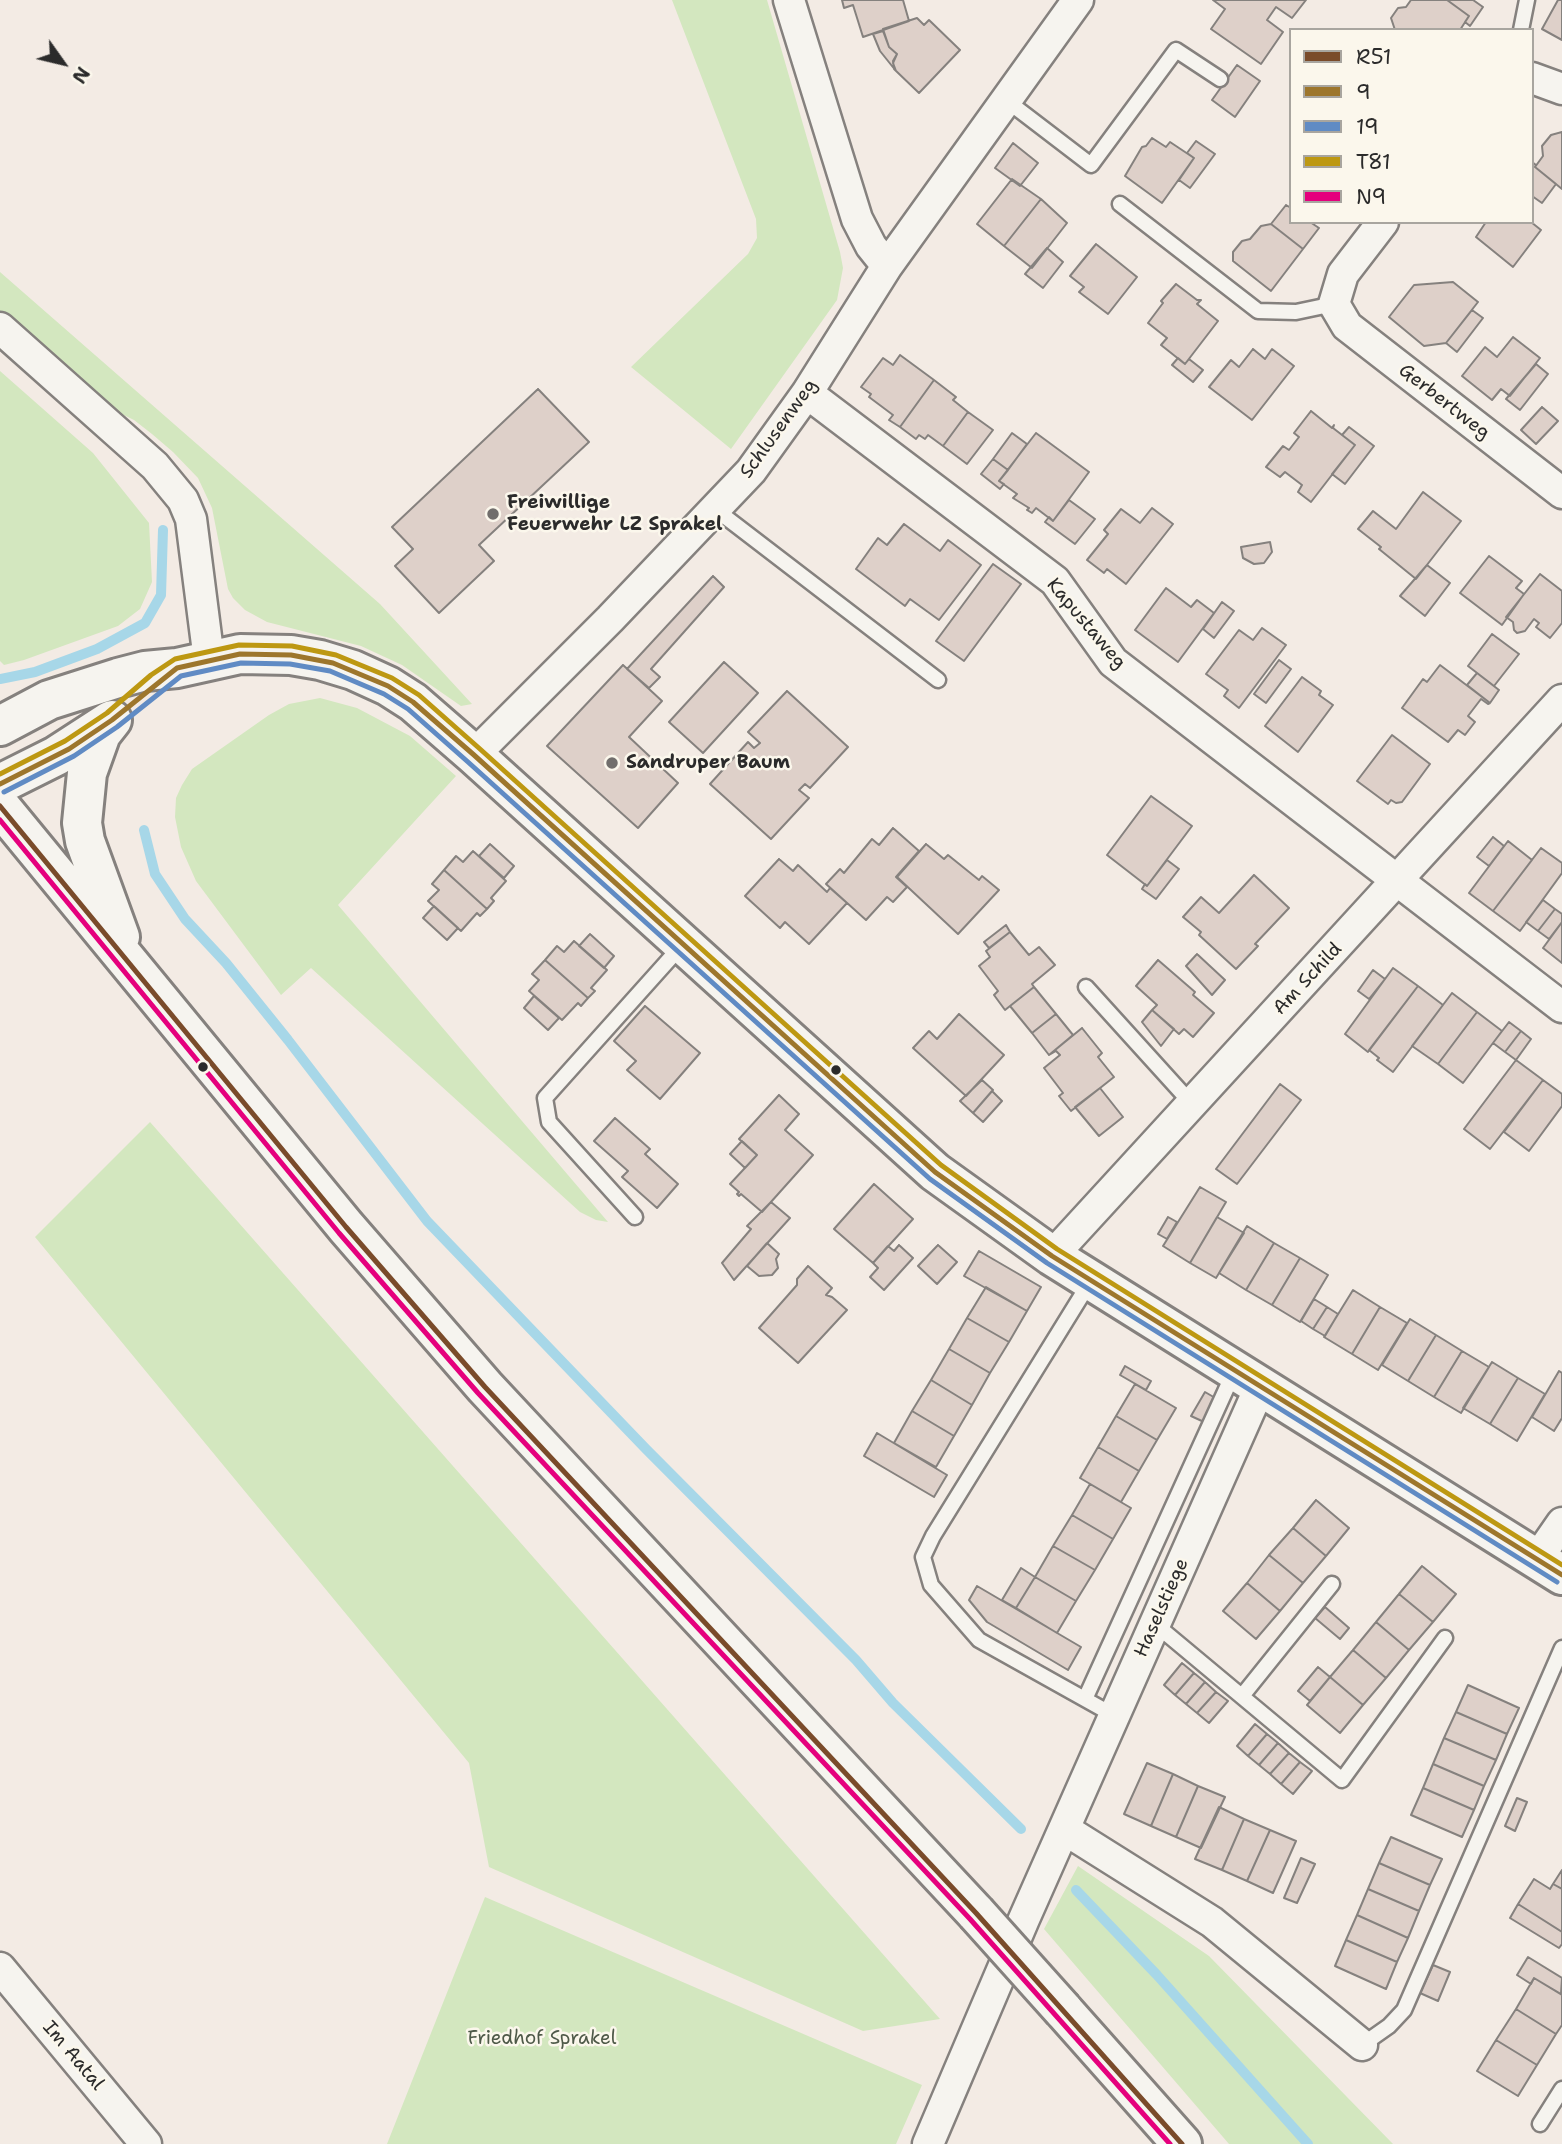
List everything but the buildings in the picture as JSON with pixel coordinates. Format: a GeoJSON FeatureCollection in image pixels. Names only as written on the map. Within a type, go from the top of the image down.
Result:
{"type":"FeatureCollection","features":[{"type":"Feature","properties":{"kind":"street"},"geometry":{"type":"LineString","coordinates":[[789,0],[857,219],[871,246],[887,266]]}},
{"type":"Feature","properties":{"kind":"street","name":"Schlusenweg"},"geometry":{"type":"LineString","coordinates":[[474,755],[757,463],[807,393],[887,266],[1078,0]]}},
{"type":"Feature","properties":{"kind":"street"},"geometry":{"type":"LineString","coordinates":[[1534,79],[1562,89]]}},
{"type":"Feature","properties":{"kind":"street"},"geometry":{"type":"LineString","coordinates":[[1334,304],[1343,274],[1381,224]]}},
{"type":"Feature","properties":{"kind":"street","name":"Gerbertweg"},"geometry":{"type":"LineString","coordinates":[[1334,304],[1347,326],[1562,493]]}},
{"type":"Feature","properties":{"kind":"street"},"geometry":{"type":"LineString","coordinates":[[0,328],[155,466],[183,500],[191,519],[193,664]]}},
{"type":"Feature","properties":{"kind":"street","name":"Kapustaweg"},"geometry":{"type":"LineString","coordinates":[[807,393],[1055,581],[1113,663],[1562,1007]]}},
{"type":"Feature","properties":{"kind":"street"},"geometry":{"type":"LineString","coordinates":[[0,726],[49,700],[85,688],[145,671],[240,654],[291,655],[320,660],[353,670],[388,687],[413,702],[474,755],[935,1172],[1052,1256],[1550,1567],[1562,1523]]}},
{"type":"Feature","properties":{"kind":"street"},"geometry":{"type":"LineString","coordinates":[[0,784],[63,753],[112,720],[157,681],[193,664]]}},
{"type":"Feature","properties":{"kind":"street","name":"Am Schild"},"geometry":{"type":"LineString","coordinates":[[1052,1256],[1562,700]]}},
{"type":"Feature","properties":{"kind":"street"},"geometry":{"type":"LineString","coordinates":[[112,720],[102,734],[87,773],[82,823],[85,841],[133,968]]}},
{"type":"Feature","properties":{"kind":"street"},"geometry":{"type":"LineString","coordinates":[[0,806],[346,1227],[485,1387],[976,1913],[1182,2144]]}},
{"type":"Feature","properties":{"kind":"street","name":"Haselstiege"},"geometry":{"type":"LineString","coordinates":[[928,2144],[999,1975],[1156,1624],[1248,1379]]}},
{"type":"Feature","properties":{"kind":"street"},"geometry":{"type":"LineString","coordinates":[[1064,1829],[1212,1922],[1362,2045]]}},
{"type":"Feature","properties":{"kind":"street","name":"Im Aatal"},"geometry":{"type":"LineString","coordinates":[[0,1968],[146,2144]]}},
{"type":"Feature","properties":{"kind":"lane"},"geometry":{"type":"LineString","coordinates":[[1521,28],[1527,0]]}},
{"type":"Feature","properties":{"kind":"lane"},"geometry":{"type":"LineString","coordinates":[[1006,100],[1091,165],[1177,50],[1220,79]]}},
{"type":"Feature","properties":{"kind":"lane"},"geometry":{"type":"LineString","coordinates":[[1120,204],[1258,311],[1296,312],[1334,304]]}},
{"type":"Feature","properties":{"kind":"lane"},"geometry":{"type":"LineString","coordinates":[[715,509],[938,680]]}},
{"type":"Feature","properties":{"kind":"lane"},"geometry":{"type":"LineString","coordinates":[[635,1217],[549,1122],[545,1098],[683,944]]}},
{"type":"Feature","properties":{"kind":"lane"},"geometry":{"type":"LineString","coordinates":[[1086,987],[1192,1104]]}},
{"type":"Feature","properties":{"kind":"lane"},"geometry":{"type":"LineString","coordinates":[[1091,1281],[933,1536],[923,1557],[931,1585],[979,1640],[1115,1716]]}},
{"type":"Feature","properties":{"kind":"lane"},"geometry":{"type":"LineString","coordinates":[[1085,1699],[1248,1379]]}},
{"type":"Feature","properties":{"kind":"lane"},"geometry":{"type":"LineString","coordinates":[[1242,1696],[1332,1584]]}},
{"type":"Feature","properties":{"kind":"lane"},"geometry":{"type":"LineString","coordinates":[[1156,1624],[1342,1780],[1445,1638]]}},
{"type":"Feature","properties":{"kind":"lane"},"geometry":{"type":"LineString","coordinates":[[1362,2045],[1389,2026],[1404,2010],[1562,1648]]}},
{"type":"Feature","properties":{"kind":"lane"},"geometry":{"type":"LineString","coordinates":[[1541,2124],[1562,2089]]}},
{"type":"Feature","properties":{"kind":"green space"},"geometry":{"type":"Polygon","coordinates":[[[672,0],[767,0],[843,268],[837,300],[731,449],[631,367],[748,254],[757,238],[756,219],[672,0]]]}},
{"type":"Feature","properties":{"kind":"green space"},"geometry":{"type":"Polygon","coordinates":[[[0,272],[380,604],[472,704],[461,706],[402,665],[361,646],[267,622],[245,610],[228,589],[212,508],[198,478],[173,452],[134,420],[99,403],[0,312],[0,272]]]}},
{"type":"Feature","properties":{"kind":"green space"},"geometry":{"type":"Polygon","coordinates":[[[0,371],[93,453],[149,523],[152,582],[140,609],[118,626],[4,665],[0,661],[0,371]]]}},
{"type":"Feature","properties":{"kind":"green space"},"geometry":{"type":"Polygon","coordinates":[[[320,698],[357,708],[410,736],[456,776],[338,905],[608,1222],[596,1220],[580,1212],[311,968],[281,995],[196,881],[181,847],[175,817],[176,798],[192,769],[269,715],[289,704],[320,698]]]}},
{"type":"Feature","properties":{"kind":"green space"},"geometry":{"type":"Polygon","coordinates":[[[150,1122],[940,2019],[863,2031],[489,1867],[469,1763],[35,1237],[150,1122]]]}},
{"type":"Feature","properties":{"kind":"green space"},"geometry":{"type":"Polygon","coordinates":[[[1078,1866],[1209,1956],[1393,2144],[1229,2144],[1044,1929],[1078,1866]]]}},
{"type":"Feature","properties":{"kind":"green space","name":"Friedhof Sprakel"},"geometry":{"type":"Polygon","coordinates":[[[485,1897],[922,2085],[896,2144],[387,2144],[485,1897]]]}},
{"type":"Feature","properties":{"kind":"waterway"},"geometry":{"type":"LineString","coordinates":[[0,679],[35,672],[97,649],[145,623],[161,595],[163,530]]}},
{"type":"Feature","properties":{"kind":"waterway"},"geometry":{"type":"LineString","coordinates":[[144,830],[155,874],[185,919],[226,963],[288,1040],[427,1221],[646,1449],[856,1660],[893,1703],[1021,1829]]}},
{"type":"Feature","properties":{"kind":"waterway"},"geometry":{"type":"LineString","coordinates":[[1076,1890],[1157,1975],[1308,2144]]}},
{"type":"Feature","properties":{"kind":"transit line","name":"T81"},"geometry":{"type":"LineString","coordinates":[[0,774],[65,741],[107,713],[151,675],[175,659],[239,645],[292,646],[336,655],[392,678],[419,695],[480,749],[941,1165],[1057,1249],[1562,1565]]}},
{"type":"Feature","properties":{"kind":"transit line","name":"9"},"geometry":{"type":"LineString","coordinates":[[0,784],[69,749],[112,720],[177,668],[240,654],[291,655],[333,663],[388,686],[413,702],[474,755],[935,1172],[1052,1256],[1562,1575]]}},
{"type":"Feature","properties":{"kind":"transit line","name":"19"},"geometry":{"type":"LineString","coordinates":[[4,792],[74,756],[117,727],[181,676],[241,663],[290,664],[330,671],[384,694],[408,709],[468,762],[930,1179],[1047,1263],[1557,1582]]}},
{"type":"Feature","properties":{"kind":"transit line","name":"R51"},"geometry":{"type":"LineString","coordinates":[[0,806],[346,1227],[485,1387],[976,1913],[1182,2144]]}},
{"type":"Feature","properties":{"kind":"transit line","name":"N9"},"geometry":{"type":"LineString","coordinates":[[0,820],[339,1233],[478,1393],[970,1919],[1170,2144]]}},
{"type":"Feature","properties":{"kind":"place","name":"Freiwillige Feuerwehr LZ Sprakel"},"geometry":{"type":"Point","coordinates":[493,514]}},
{"type":"Feature","properties":{"kind":"place","name":"Sandruper Baum"},"geometry":{"type":"Point","coordinates":[612,763]}}]}
